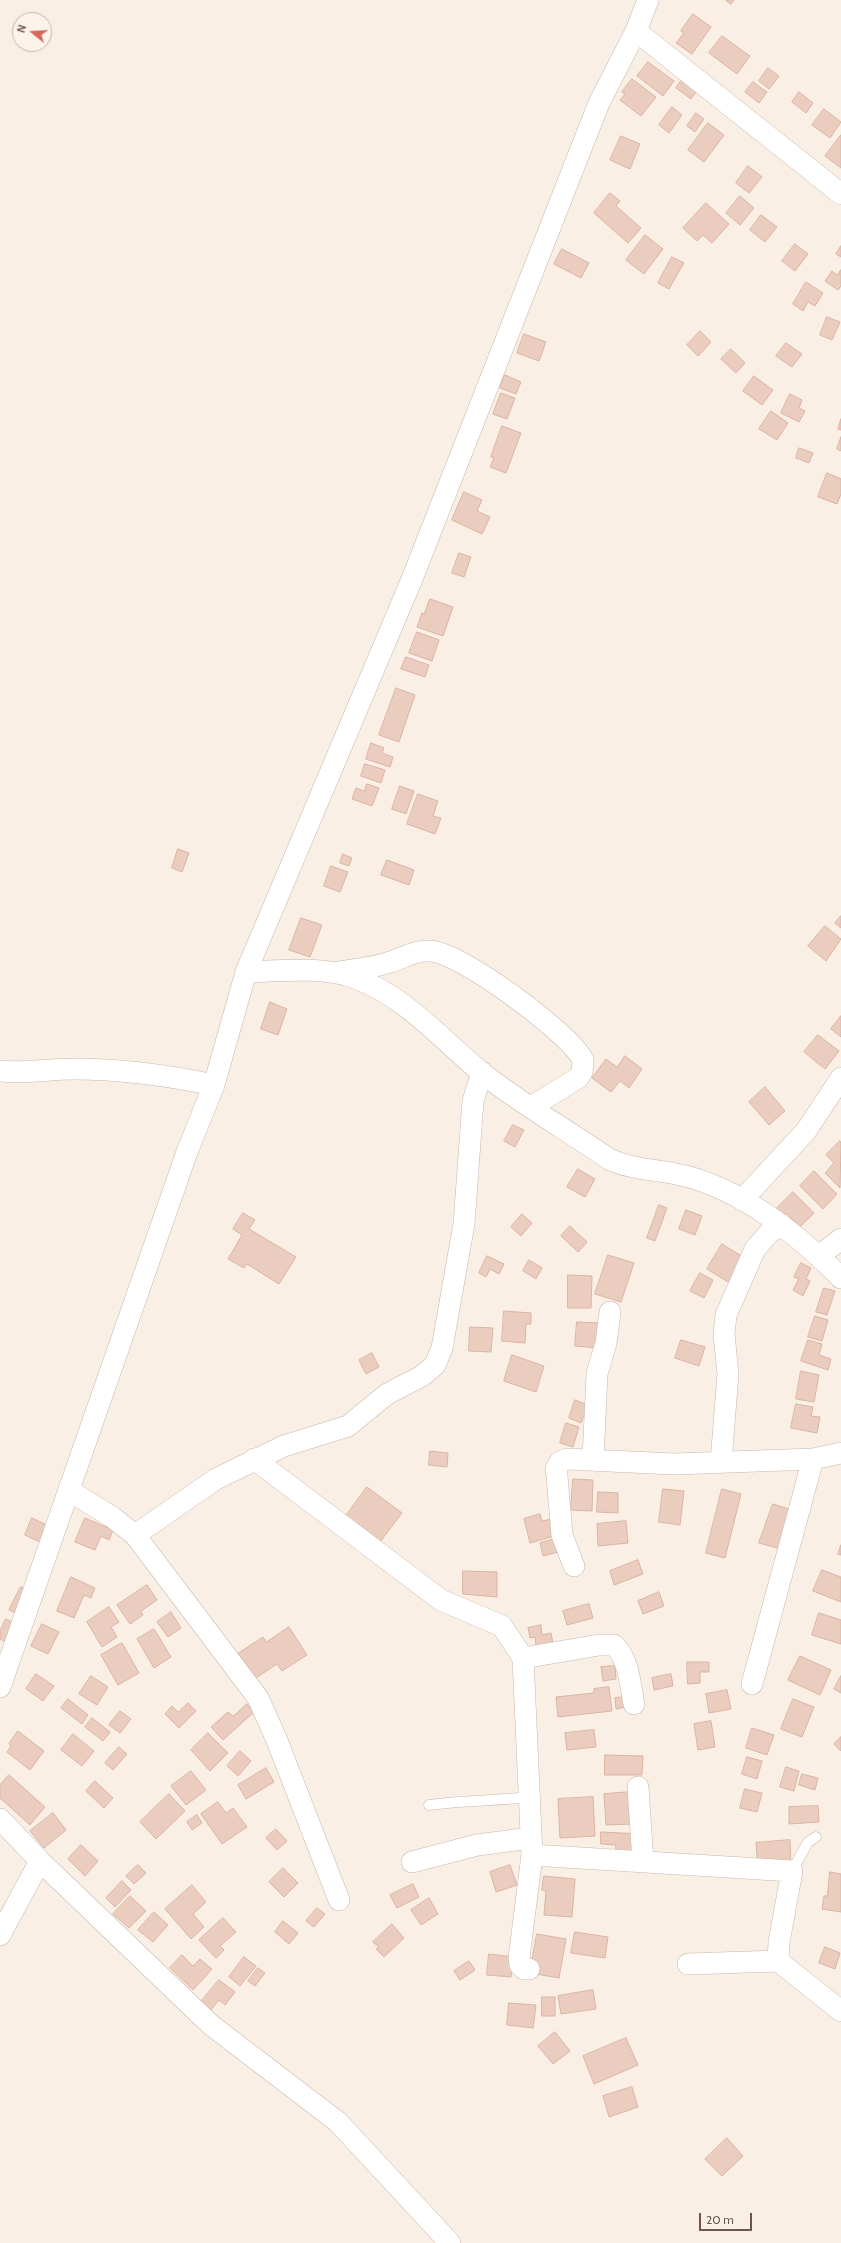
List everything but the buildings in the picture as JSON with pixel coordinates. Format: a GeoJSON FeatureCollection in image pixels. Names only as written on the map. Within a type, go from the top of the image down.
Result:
{"type":"FeatureCollection","features":[{"type":"Feature","properties":{"kind":"street"},"geometry":{"type":"LineString","coordinates":[[0,1687],[70,1491],[187,1152],[214,1085],[246,972],[412,579],[599,103],[636,31],[648,0]]}},
{"type":"Feature","properties":{"kind":"street"},"geometry":{"type":"LineString","coordinates":[[636,31],[841,194]]}},
{"type":"Feature","properties":{"kind":"street"},"geometry":{"type":"LineString","coordinates":[[332,973],[390,962],[407,954],[432,950],[458,959],[482,974],[542,1019],[572,1045],[583,1060],[582,1072],[578,1078],[531,1106]]}},
{"type":"Feature","properties":{"kind":"street"},"geometry":{"type":"LineString","coordinates":[[246,972],[292,970],[332,973],[361,980],[410,1009],[482,1072],[621,1165],[681,1175],[742,1200],[780,1226],[819,1256],[841,1278]]}},
{"type":"Feature","properties":{"kind":"street"},"geometry":{"type":"LineString","coordinates":[[0,1071],[11,1072],[73,1069],[158,1073],[214,1085]]}},
{"type":"Feature","properties":{"kind":"street"},"geometry":{"type":"LineString","coordinates":[[135,1535],[216,1479],[254,1459],[284,1446],[348,1426],[388,1394],[422,1376],[435,1365],[442,1348],[464,1224],[473,1101],[482,1072]]}},
{"type":"Feature","properties":{"kind":"street"},"geometry":{"type":"LineString","coordinates":[[742,1200],[806,1131],[841,1078]]}},
{"type":"Feature","properties":{"kind":"street"},"geometry":{"type":"LineString","coordinates":[[721,1462],[728,1374],[724,1334],[726,1315],[755,1249],[770,1232],[780,1226]]}},
{"type":"Feature","properties":{"kind":"street"},"geometry":{"type":"LineString","coordinates":[[819,1256],[841,1239]]}},
{"type":"Feature","properties":{"kind":"street"},"geometry":{"type":"LineString","coordinates":[[593,1460],[597,1374],[606,1343],[610,1312]]}},
{"type":"Feature","properties":{"kind":"street"},"geometry":{"type":"LineString","coordinates":[[574,1566],[562,1535],[556,1470],[560,1462],[567,1459],[674,1464],[813,1459],[841,1453]]}},
{"type":"Feature","properties":{"kind":"street"},"geometry":{"type":"LineString","coordinates":[[254,1459],[441,1600],[502,1626],[523,1658],[531,1846],[519,1958],[520,1965],[524,1969],[529,1969]]}},
{"type":"Feature","properties":{"kind":"street"},"geometry":{"type":"LineString","coordinates":[[752,1684],[813,1459]]}},
{"type":"Feature","properties":{"kind":"street"},"geometry":{"type":"LineString","coordinates":[[70,1491],[112,1517],[135,1535],[258,1698],[276,1738],[339,1900]]}},
{"type":"Feature","properties":{"kind":"street"},"geometry":{"type":"LineString","coordinates":[[523,1658],[599,1644],[614,1645],[622,1652],[634,1704]]}},
{"type":"Feature","properties":{"kind":"street"},"geometry":{"type":"LineString","coordinates":[[638,1787],[643,1862]]}},
{"type":"Feature","properties":{"kind":"street"},"geometry":{"type":"LineString","coordinates":[[0,1819],[40,1861],[211,2025],[338,2122],[450,2243]]}},
{"type":"Feature","properties":{"kind":"street"},"geometry":{"type":"LineString","coordinates":[[412,1862],[476,1845],[531,1846],[643,1862],[792,1871],[779,1942],[778,1961]]}},
{"type":"Feature","properties":{"kind":"street"},"geometry":{"type":"LineString","coordinates":[[0,1935],[40,1861]]}},
{"type":"Feature","properties":{"kind":"street"},"geometry":{"type":"LineString","coordinates":[[688,1964],[778,1961],[841,2011]]}},
{"type":"Feature","properties":{"kind":"lane"},"geometry":{"type":"LineString","coordinates":[[430,1805],[455,1801],[492,1802],[529,1797]]}},
{"type":"Feature","properties":{"kind":"lane"},"geometry":{"type":"LineString","coordinates":[[792,1871],[808,1842],[816,1837]]}}]}
